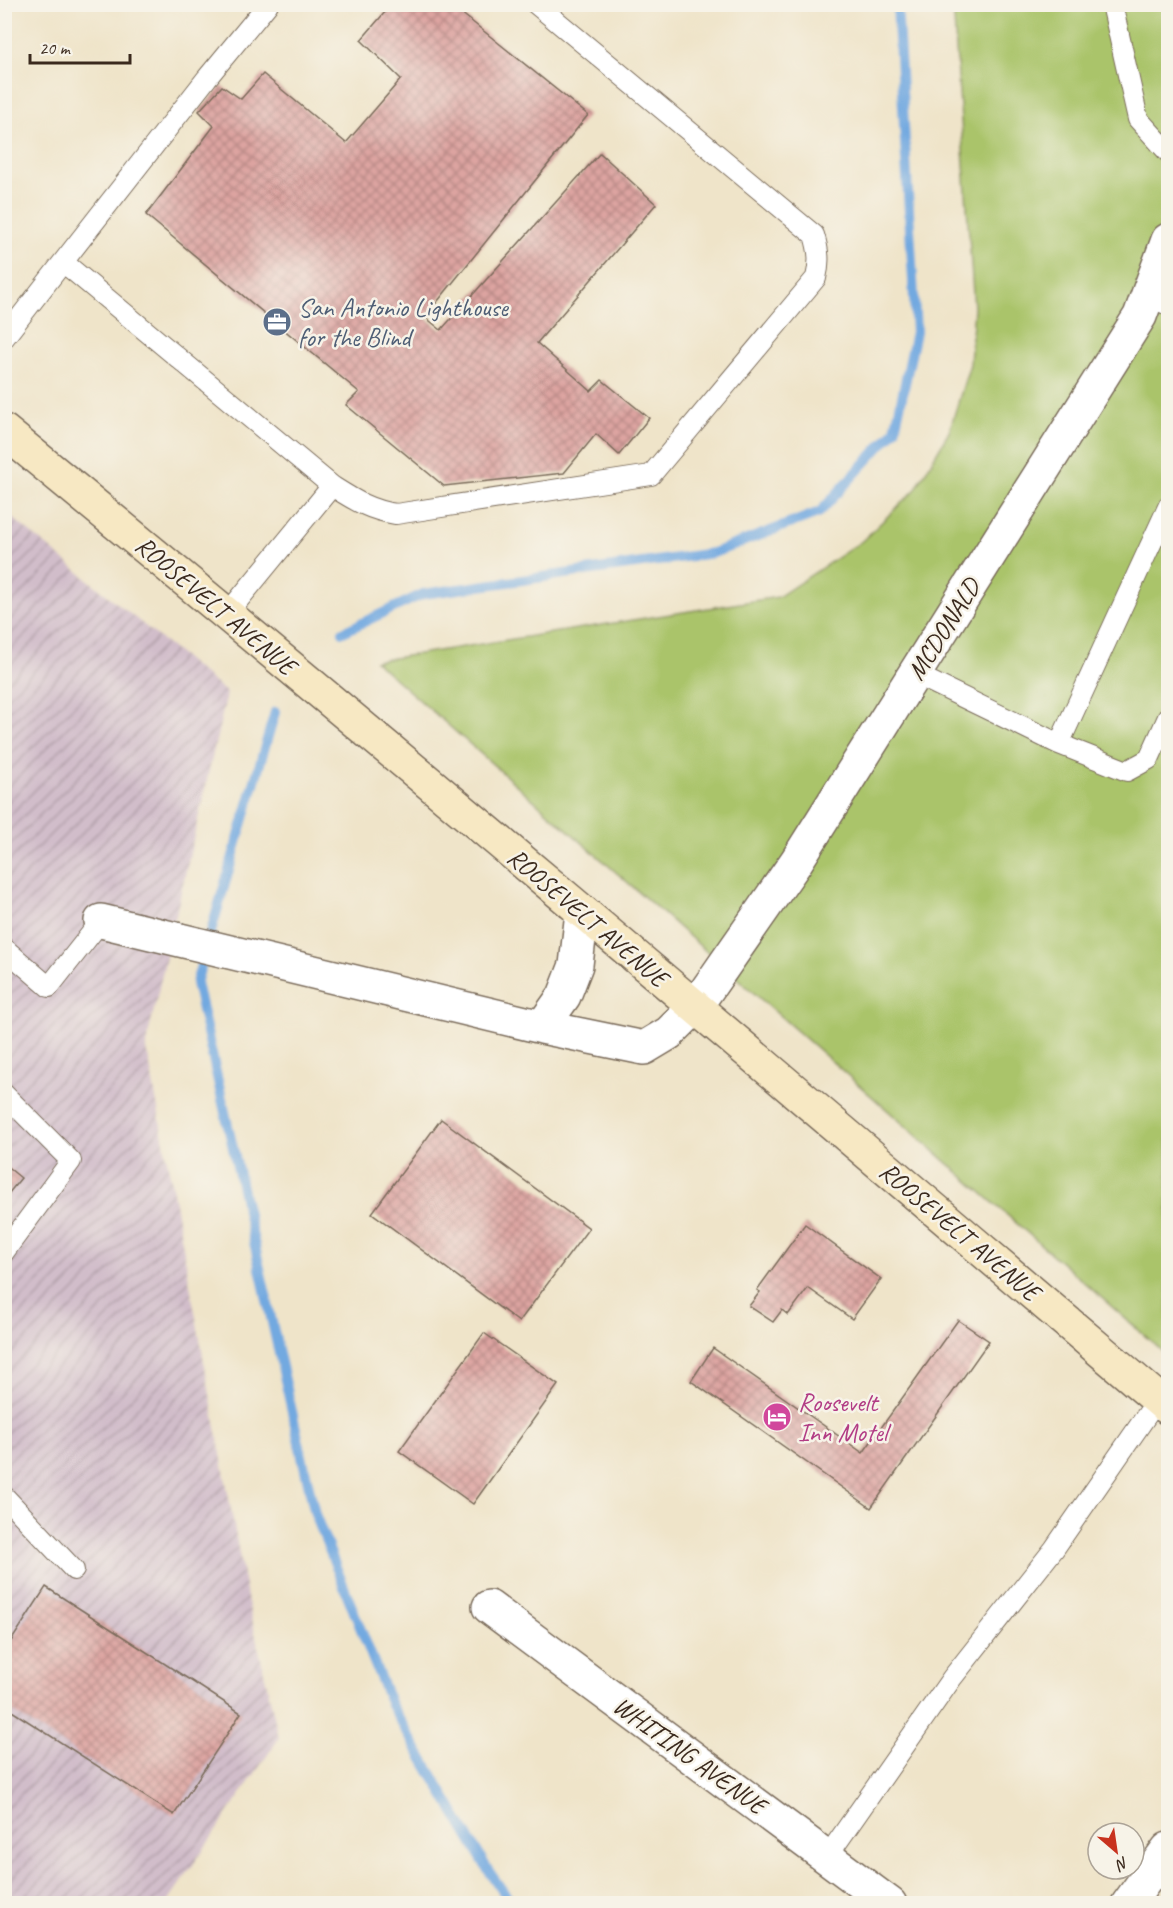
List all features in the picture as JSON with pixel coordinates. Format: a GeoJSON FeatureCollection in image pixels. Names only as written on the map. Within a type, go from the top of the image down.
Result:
{"type":"FeatureCollection","features":[{"type":"Feature","properties":{"kind":"main road","name":"ROOSEVELT AVENUE"},"geometry":{"type":"LineString","coordinates":[[4,431],[227,614],[582,912],[1163,1404]]}},
{"type":"Feature","properties":{"kind":"street","name":"MCDONALD"},"geometry":{"type":"LineString","coordinates":[[542,1026],[645,1048],[669,1033],[695,1007],[796,862],[1140,316],[1158,301],[1168,240]]}},
{"type":"Feature","properties":{"kind":"street"},"geometry":{"type":"LineString","coordinates":[[101,921],[542,1026],[564,996],[576,965],[582,912]]}},
{"type":"Feature","properties":{"kind":"street","name":"WHITING AVENUE"},"geometry":{"type":"LineString","coordinates":[[489,1607],[890,1904]]}},
{"type":"Feature","properties":{"kind":"street"},"geometry":{"type":"LineString","coordinates":[[1128,1904],[1168,1848]]}},
{"type":"Feature","properties":{"kind":"lane"},"geometry":{"type":"LineString","coordinates":[[4,338],[207,78],[268,4]]}},
{"type":"Feature","properties":{"kind":"lane"},"geometry":{"type":"LineString","coordinates":[[63,262],[332,486],[361,505],[376,511],[396,514],[651,475],[816,278],[819,250],[814,235],[536,4]]}},
{"type":"Feature","properties":{"kind":"lane"},"geometry":{"type":"LineString","coordinates":[[1112,4],[1138,119],[1168,152]]}},
{"type":"Feature","properties":{"kind":"lane"},"geometry":{"type":"LineString","coordinates":[[227,614],[332,486]]}},
{"type":"Feature","properties":{"kind":"lane"},"geometry":{"type":"LineString","coordinates":[[1059,744],[1168,507]]}},
{"type":"Feature","properties":{"kind":"lane"},"geometry":{"type":"LineString","coordinates":[[915,674],[1059,744],[1127,771],[1149,759],[1168,717]]}},
{"type":"Feature","properties":{"kind":"lane"},"geometry":{"type":"LineString","coordinates":[[4,948],[49,987],[101,921]]}},
{"type":"Feature","properties":{"kind":"lane"},"geometry":{"type":"LineString","coordinates":[[4,1094],[71,1161],[4,1252]]}},
{"type":"Feature","properties":{"kind":"lane"},"geometry":{"type":"LineString","coordinates":[[827,1857],[952,1678],[1054,1550],[1163,1404]]}},
{"type":"Feature","properties":{"kind":"lane"},"geometry":{"type":"LineString","coordinates":[[4,1496],[74,1570]]}},
{"type":"Feature","properties":{"kind":"shaded area"},"geometry":{"type":"Polygon","coordinates":[[[4,511],[227,693],[146,1044],[248,1602],[279,1738],[167,1903],[5,1903],[4,511]]]}},
{"type":"Feature","properties":{"kind":"green space"},"geometry":{"type":"Polygon","coordinates":[[[953,5],[1168,5],[1168,1356],[375,661],[778,597],[862,541],[915,490],[949,432],[970,364],[974,308],[953,5]]]}},
{"type":"Feature","properties":{"kind":"building"},"geometry":{"type":"Polygon","coordinates":[[[392,4],[450,4],[588,115],[425,317],[441,330],[600,153],[656,204],[537,343],[591,391],[602,380],[649,418],[619,455],[596,434],[564,473],[444,486],[346,405],[359,392],[146,215],[214,126],[199,111],[222,86],[241,99],[263,74],[346,143],[401,79],[361,40],[392,4]]]}},
{"type":"Feature","properties":{"kind":"building"},"geometry":{"type":"Polygon","coordinates":[[[441,1119],[589,1228],[519,1322],[372,1213],[441,1119]]]}},
{"type":"Feature","properties":{"kind":"building"},"geometry":{"type":"Polygon","coordinates":[[[4,1164],[21,1178],[4,1199],[4,1164]]]}},
{"type":"Feature","properties":{"kind":"building","name":"Roosevelt Inn Motel"},"geometry":{"type":"Polygon","coordinates":[[[805,1224],[881,1279],[852,1319],[808,1288],[788,1315],[782,1310],[773,1322],[749,1306],[760,1292],[757,1290],[805,1224]]]}},
{"type":"Feature","properties":{"kind":"building","name":"Roosevelt Inn Motel"},"geometry":{"type":"Polygon","coordinates":[[[958,1320],[989,1341],[871,1508],[691,1381],[713,1348],[863,1453],[958,1320]]]}},
{"type":"Feature","properties":{"kind":"building"},"geometry":{"type":"Polygon","coordinates":[[[484,1333],[558,1385],[473,1504],[399,1451],[484,1333]]]}},
{"type":"Feature","properties":{"kind":"building"},"geometry":{"type":"Polygon","coordinates":[[[46,1587],[241,1713],[174,1815],[4,1706],[4,1652],[46,1587]]]}},
{"type":"Feature","properties":{"kind":"waterway"},"geometry":{"type":"LineString","coordinates":[[343,632],[423,594],[713,553],[820,512],[895,430],[916,332],[897,4]]}},
{"type":"Feature","properties":{"kind":"waterway"},"geometry":{"type":"LineString","coordinates":[[275,712],[196,983],[315,1514],[391,1705],[488,1870],[512,1904]]}},
{"type":"Feature","properties":{"kind":"place","name":"San Antonio Lighthouse for the Blind"},"geometry":{"type":"Point","coordinates":[277,322]}},
{"type":"Feature","properties":{"kind":"place","name":"Roosevelt Inn Motel"},"geometry":{"type":"Point","coordinates":[777,1417]}}]}
